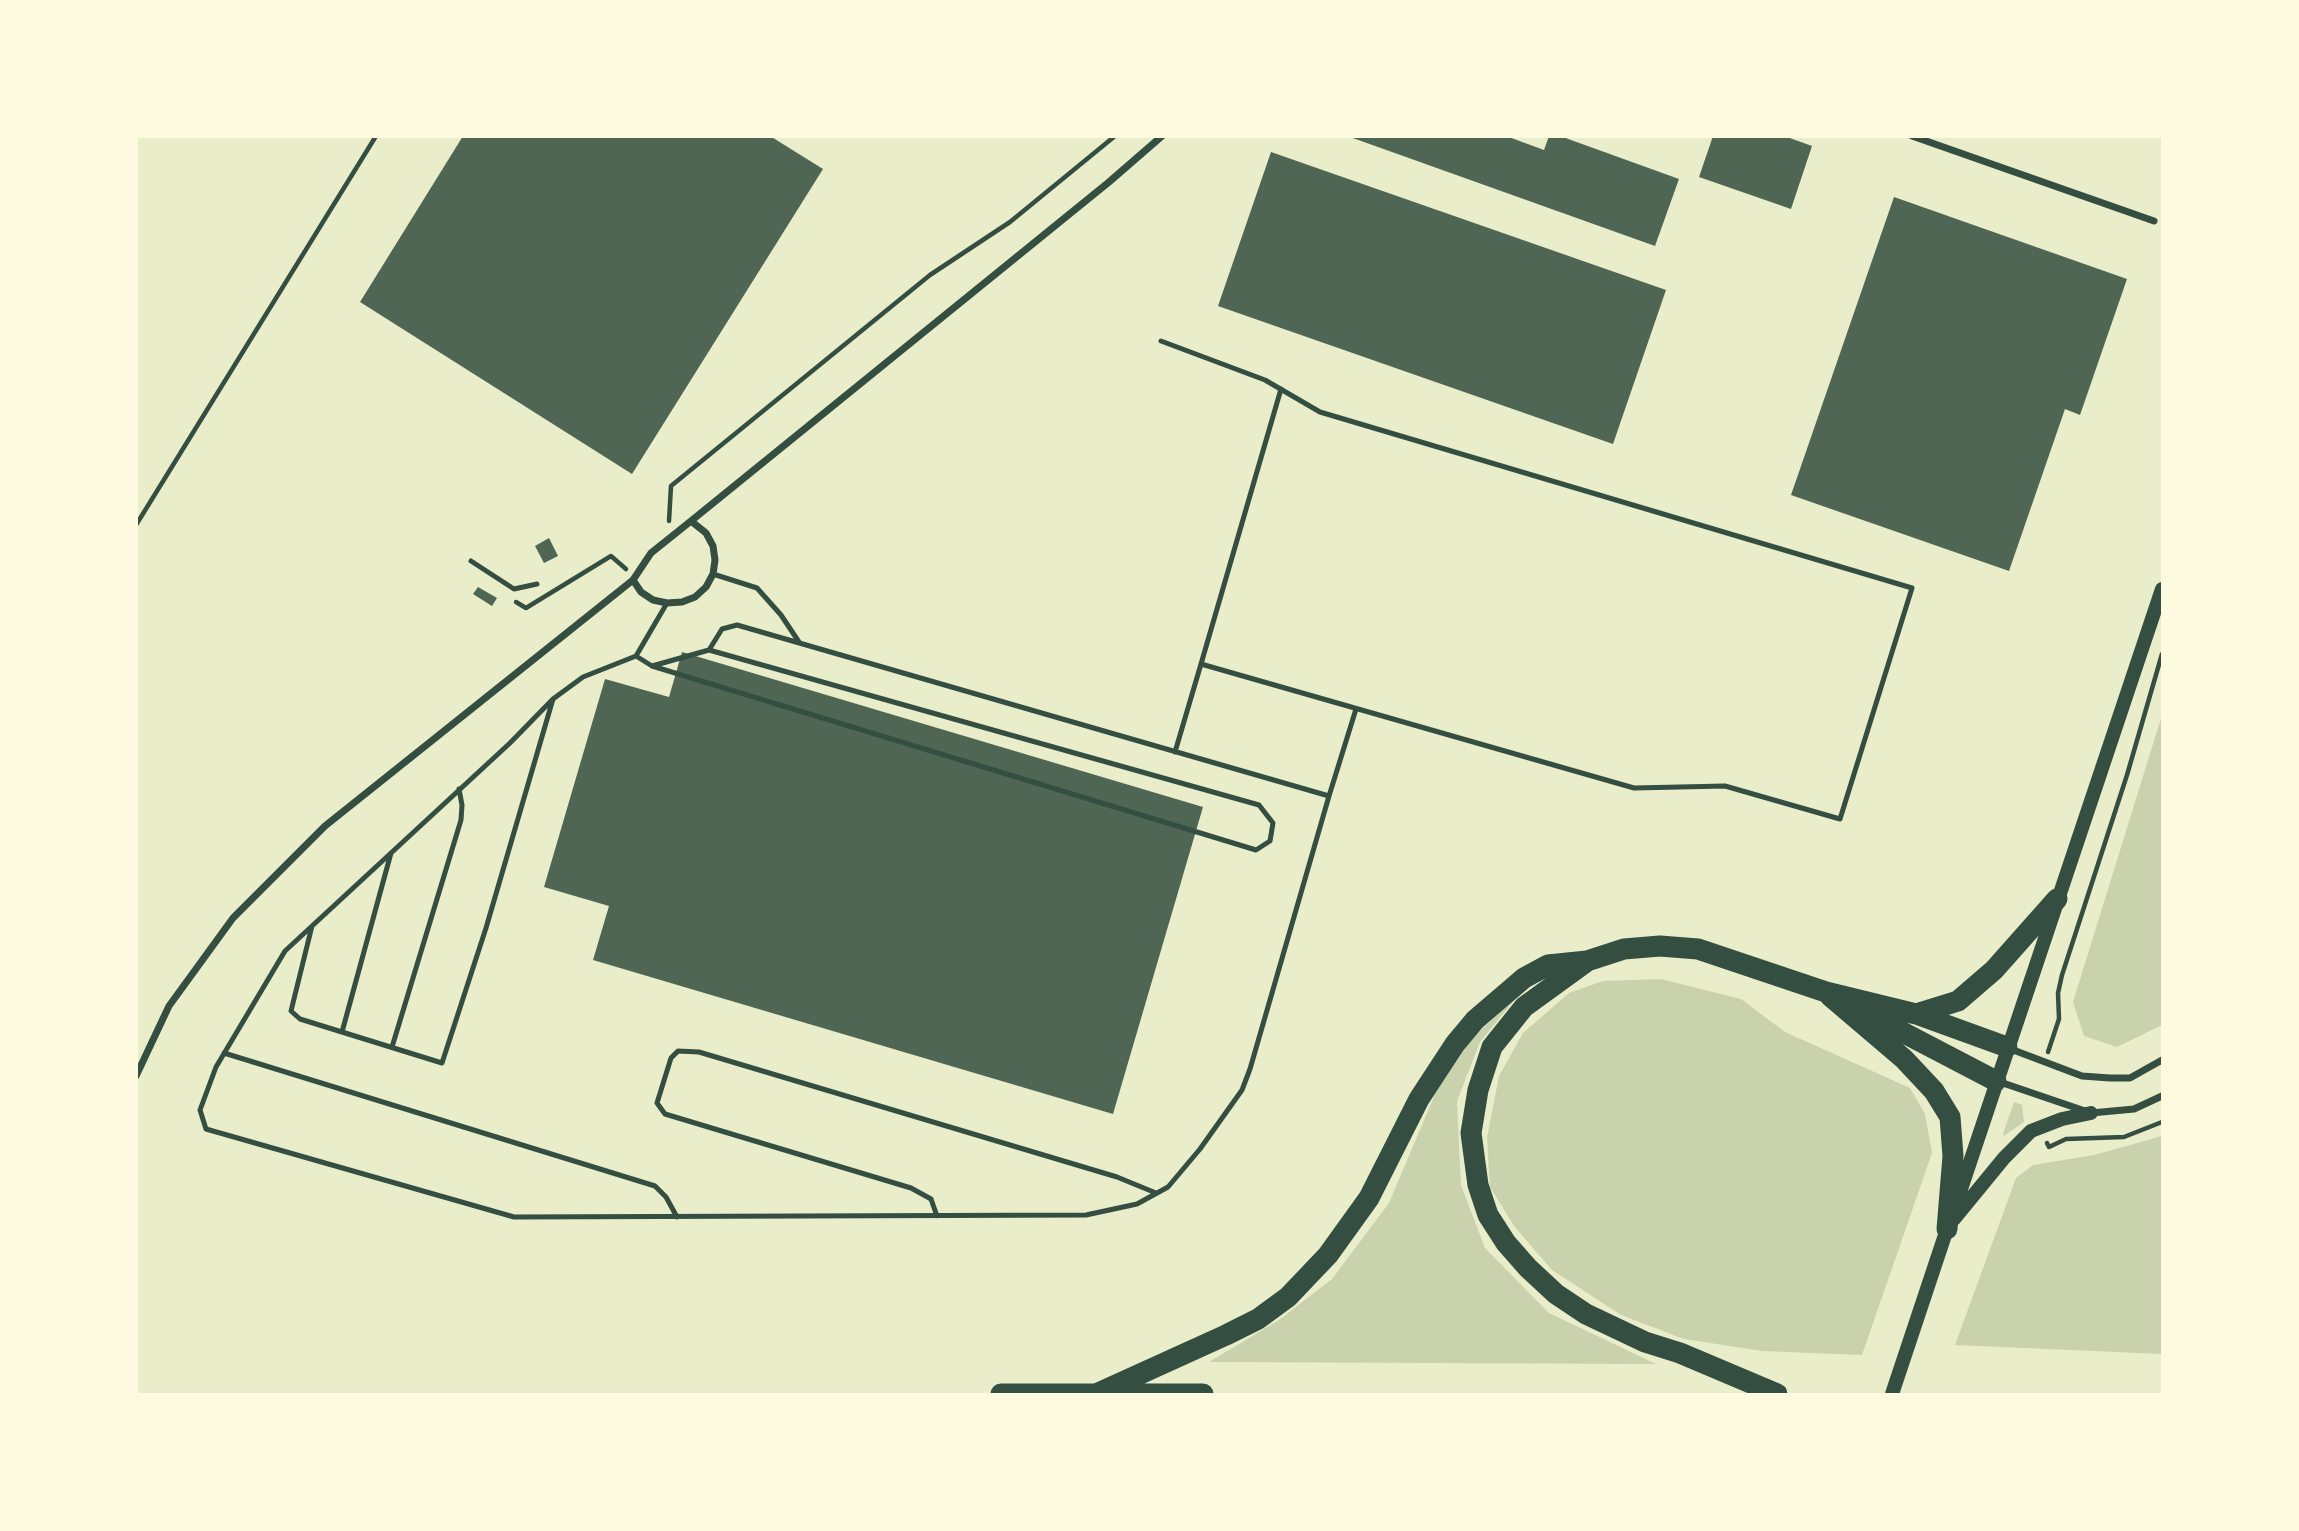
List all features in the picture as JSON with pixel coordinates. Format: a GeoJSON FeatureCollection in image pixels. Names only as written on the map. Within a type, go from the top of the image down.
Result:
{"type":"FeatureCollection","features":[{"type":"Feature","properties":{"kind":"highway"},"geometry":{"type":"LineString","coordinates":[[1916,1014],[1958,1001],[1994,970],[2057,899]]}},
{"type":"Feature","properties":{"kind":"highway"},"geometry":{"type":"LineString","coordinates":[[1096,1394],[1258,1319],[1288,1297],[1328,1255],[1356,1218],[1369,1198],[1419,1099],[1455,1044],[1475,1020],[1524,978],[1548,965],[1587,961],[1624,949],[1660,946],[1698,949],[1826,992],[1916,1014],[2007,1047]]}},
{"type":"Feature","properties":{"kind":"highway"},"geometry":{"type":"LineString","coordinates":[[1587,961],[1524,1007],[1492,1047],[1478,1090],[1471,1133],[1478,1185],[1488,1215],[1506,1243],[1528,1268],[1556,1294],[1586,1314],[1646,1342],[1681,1353],[1777,1395]]}},
{"type":"Feature","properties":{"kind":"highway"},"geometry":{"type":"LineString","coordinates":[[1826,992],[1996,1081]]}},
{"type":"Feature","properties":{"kind":"highway"},"geometry":{"type":"LineString","coordinates":[[1826,992],[1904,1059],[1934,1091],[1950,1117],[1953,1156],[1947,1229]]}},
{"type":"Feature","properties":{"kind":"highway"},"geometry":{"type":"LineString","coordinates":[[1001,1395],[1203,1395]]}},
{"type":"Feature","properties":{"kind":"main road"},"geometry":{"type":"LineString","coordinates":[[1892,1395],[2162,589]]}},
{"type":"Feature","properties":{"kind":"main road"},"geometry":{"type":"LineString","coordinates":[[1947,1229],[2020,1142],[2038,1128],[2062,1119],[2091,1113]]}},
{"type":"Feature","properties":{"kind":"street"},"geometry":{"type":"LineString","coordinates":[[136,1076],[169,1006],[233,918],[324,826],[633,580],[651,553],[1109,182],[1161,136]]}},
{"type":"Feature","properties":{"kind":"street"},"geometry":{"type":"LineString","coordinates":[[1912,136],[2154,221]]}},
{"type":"Feature","properties":{"kind":"street"},"geometry":{"type":"LineString","coordinates":[[633,580],[641,592],[653,600],[667,603],[682,602],[695,597],[706,587],[713,574],[713,545],[706,533],[691,521]]}},
{"type":"Feature","properties":{"kind":"street"},"geometry":{"type":"LineString","coordinates":[[2007,1047],[2082,1076],[2110,1079],[2130,1078],[2162,1060]]}},
{"type":"Feature","properties":{"kind":"street"},"geometry":{"type":"LineString","coordinates":[[1996,1081],[2091,1113],[2134,1108],[2162,1096]]}},
{"type":"Feature","properties":{"kind":"lane"},"geometry":{"type":"LineString","coordinates":[[1161,341],[1265,380],[1320,412],[1912,587],[1840,818],[1725,786],[1634,788],[1201,664]]}},
{"type":"Feature","properties":{"kind":"lane"},"geometry":{"type":"LineString","coordinates":[[1175,752],[1281,389]]}},
{"type":"Feature","properties":{"kind":"lane"},"geometry":{"type":"LineString","coordinates":[[471,561],[514,589],[537,584]]}},
{"type":"Feature","properties":{"kind":"lane"},"geometry":{"type":"LineString","coordinates":[[713,574],[757,588],[781,615],[799,642]]}},
{"type":"Feature","properties":{"kind":"lane"},"geometry":{"type":"LineString","coordinates":[[667,603],[636,656],[583,677],[553,699],[285,951],[216,1067],[200,1110],[206,1129],[514,1217],[1086,1215],[1136,1205],[1168,1187],[1200,1149],[1242,1090],[1356,709]]}},
{"type":"Feature","properties":{"kind":"lane"},"geometry":{"type":"LineString","coordinates":[[709,650],[722,629],[737,625],[1329,796]]}},
{"type":"Feature","properties":{"kind":"lane"},"geometry":{"type":"LineString","coordinates":[[636,656],[652,666],[1256,850],[1270,841],[1273,823],[1259,805],[709,650],[652,666]]}},
{"type":"Feature","properties":{"kind":"lane"},"geometry":{"type":"LineString","coordinates":[[312,926],[290,1011],[300,1019],[442,1063],[486,928],[553,699]]}},
{"type":"Feature","properties":{"kind":"lane"},"geometry":{"type":"LineString","coordinates":[[393,1047],[461,820],[459,789]]}},
{"type":"Feature","properties":{"kind":"lane"},"geometry":{"type":"LineString","coordinates":[[342,1032],[391,853]]}},
{"type":"Feature","properties":{"kind":"lane"},"geometry":{"type":"LineString","coordinates":[[937,1216],[931,1199],[911,1188],[665,1114],[657,1103],[671,1058],[678,1051],[699,1052],[1117,1177],[1156,1193]]}},
{"type":"Feature","properties":{"kind":"lane"},"geometry":{"type":"LineString","coordinates":[[224,1053],[654,1186],[666,1197],[677,1217]]}},
{"type":"Feature","properties":{"kind":"path"},"geometry":{"type":"LineString","coordinates":[[136,525],[376,136]]}},
{"type":"Feature","properties":{"kind":"path"},"geometry":{"type":"LineString","coordinates":[[668,539],[671,486],[930,275],[1010,222],[1115,136]]}},
{"type":"Feature","properties":{"kind":"path"},"geometry":{"type":"LineString","coordinates":[[2045,1062],[2059,1019],[2058,993],[2062,975],[2119,800],[2162,654]]}},
{"type":"Feature","properties":{"kind":"path"},"geometry":{"type":"LineString","coordinates":[[2038,1128],[2049,1146],[2066,1139],[2124,1137],[2162,1122]]}},
{"type":"Feature","properties":{"kind":"green space"},"geometry":{"type":"Polygon","coordinates":[[[2162,715],[2162,1025],[2117,1047],[2084,1036],[2073,1002],[2162,715]]]}},
{"type":"Feature","properties":{"kind":"green space"},"geometry":{"type":"Polygon","coordinates":[[[1661,979],[1741,999],[1785,1032],[1910,1088],[1925,1114],[1932,1153],[1862,1355],[1762,1351],[1684,1339],[1621,1315],[1552,1270],[1514,1226],[1490,1187],[1487,1138],[1499,1076],[1523,1033],[1569,993],[1603,981],[1661,979]]]}},
{"type":"Feature","properties":{"kind":"green space"},"geometry":{"type":"Polygon","coordinates":[[[1516,998],[1480,1042],[1457,1101],[1461,1185],[1485,1248],[1549,1313],[1656,1364],[1209,1362],[1279,1320],[1332,1279],[1389,1203],[1435,1094],[1471,1039],[1516,998]]]}},
{"type":"Feature","properties":{"kind":"green space"},"geometry":{"type":"Polygon","coordinates":[[[2014,1102],[2022,1105],[2024,1122],[2004,1136],[2003,1134],[2014,1102]]]}},
{"type":"Feature","properties":{"kind":"green space"},"geometry":{"type":"Polygon","coordinates":[[[2162,1136],[2162,1354],[1955,1345],[2016,1178],[2033,1165],[2094,1155],[2162,1136]]]}},
{"type":"Feature","properties":{"kind":"building"},"geometry":{"type":"Polygon","coordinates":[[[463,136],[770,136],[823,169],[632,474],[360,302],[463,136]]]}},
{"type":"Feature","properties":{"kind":"building"},"geometry":{"type":"Polygon","coordinates":[[[1506,136],[1544,150],[1549,136],[1560,136],[1679,179],[1655,246],[1350,137],[1506,136]]]}},
{"type":"Feature","properties":{"kind":"building"},"geometry":{"type":"Polygon","coordinates":[[[1713,136],[1784,136],[1812,146],[1791,209],[1699,177],[1713,136]]]}},
{"type":"Feature","properties":{"kind":"building"},"geometry":{"type":"Polygon","coordinates":[[[1271,152],[1666,290],[1613,444],[1218,306],[1271,152]]]}},
{"type":"Feature","properties":{"kind":"building"},"geometry":{"type":"Polygon","coordinates":[[[1894,197],[2127,279],[2080,415],[2065,409],[2009,571],[1791,495],[1894,197]]]}},
{"type":"Feature","properties":{"kind":"building"},"geometry":{"type":"Polygon","coordinates":[[[549,538],[558,556],[544,563],[535,546],[549,538]]]}},
{"type":"Feature","properties":{"kind":"building"},"geometry":{"type":"Polygon","coordinates":[[[478,587],[497,598],[492,606],[473,594],[478,587]]]}},
{"type":"Feature","properties":{"kind":"building"},"geometry":{"type":"Polygon","coordinates":[[[682,652],[1203,807],[1113,1114],[593,960],[609,906],[544,887],[605,679],[669,697],[682,652]]]}}]}
